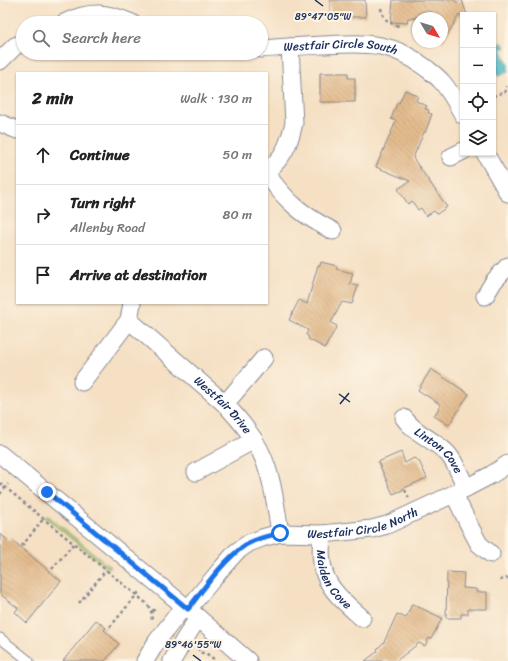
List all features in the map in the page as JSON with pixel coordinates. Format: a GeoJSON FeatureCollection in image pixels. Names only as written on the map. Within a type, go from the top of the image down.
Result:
{"type":"FeatureCollection","features":[{"type":"Feature","properties":{"kind":"street"},"geometry":{"type":"LineString","coordinates":[[83,16],[106,14],[114,16]]}},
{"type":"Feature","properties":{"kind":"street","name":"Westfair Circle South"},"geometry":{"type":"LineString","coordinates":[[268,49],[358,43],[393,49],[420,63],[442,81],[460,110]]}},
{"type":"Feature","properties":{"kind":"street"},"geometry":{"type":"LineString","coordinates":[[0,61],[16,46]]}},
{"type":"Feature","properties":{"kind":"street"},"geometry":{"type":"LineString","coordinates":[[268,170],[276,163],[286,149],[294,123],[290,47]]}},
{"type":"Feature","properties":{"kind":"street"},"geometry":{"type":"LineString","coordinates":[[0,123],[16,130]]}},
{"type":"Feature","properties":{"kind":"street"},"geometry":{"type":"LineString","coordinates":[[487,156],[508,193]]}},
{"type":"Feature","properties":{"kind":"street"},"geometry":{"type":"LineString","coordinates":[[268,175],[296,208],[314,221],[333,231]]}},
{"type":"Feature","properties":{"kind":"street"},"geometry":{"type":"LineString","coordinates":[[485,296],[494,281],[508,266]]}},
{"type":"Feature","properties":{"kind":"street"},"geometry":{"type":"LineString","coordinates":[[82,382],[129,320],[132,304]]}},
{"type":"Feature","properties":{"kind":"street","name":"Westfair Drive"},"geometry":{"type":"LineString","coordinates":[[129,320],[225,404],[254,440],[263,458],[273,488],[280,533]]}},
{"type":"Feature","properties":{"kind":"street"},"geometry":{"type":"LineString","coordinates":[[225,404],[264,358]]}},
{"type":"Feature","properties":{"kind":"street","name":"Linton Cove"},"geometry":{"type":"LineString","coordinates":[[404,418],[415,430],[442,449],[452,460],[470,527],[480,544],[491,554]]}},
{"type":"Feature","properties":{"kind":"street"},"geometry":{"type":"LineString","coordinates":[[196,472],[254,440]]}},
{"type":"Feature","properties":{"kind":"street"},"geometry":{"type":"LineString","coordinates":[[0,454],[190,611],[248,661]]}},
{"type":"Feature","properties":{"kind":"street","name":"Westfair Circle North"},"geometry":{"type":"LineString","coordinates":[[190,611],[207,585],[236,552],[248,543],[280,533],[322,534],[372,529],[387,525],[460,491],[491,475],[508,464]]}},
{"type":"Feature","properties":{"kind":"street","name":"Maiden Cove"},"geometry":{"type":"LineString","coordinates":[[322,534],[322,561],[327,579],[342,600],[362,618]]}},
{"type":"Feature","properties":{"kind":"street"},"geometry":{"type":"LineString","coordinates":[[145,661],[157,641],[190,611]]}},
{"type":"Feature","properties":{"kind":"street"},"geometry":{"type":"LineString","coordinates":[[172,661],[184,640],[190,611]]}},
{"type":"Feature","properties":{"kind":"lane"},"geometry":{"type":"LineString","coordinates":[[0,638],[28,661]]}},
{"type":"Feature","properties":{"kind":"path"},"geometry":{"type":"LineString","coordinates":[[381,8],[382,13],[387,20],[392,24],[399,26]]}},
{"type":"Feature","properties":{"kind":"path"},"geometry":{"type":"LineString","coordinates":[[496,95],[505,92],[507,88],[506,86]]}},
{"type":"Feature","properties":{"kind":"path"},"geometry":{"type":"LineString","coordinates":[[0,483],[146,603],[152,611],[151,622]]}},
{"type":"Feature","properties":{"kind":"path"},"geometry":{"type":"LineString","coordinates":[[0,494],[8,484]]}},
{"type":"Feature","properties":{"kind":"path"},"geometry":{"type":"LineString","coordinates":[[22,546],[44,518]]}},
{"type":"Feature","properties":{"kind":"path"},"geometry":{"type":"LineString","coordinates":[[52,569],[74,543]]}},
{"type":"Feature","properties":{"kind":"path"},"geometry":{"type":"LineString","coordinates":[[80,604],[106,570]]}},
{"type":"Feature","properties":{"kind":"path"},"geometry":{"type":"LineString","coordinates":[[500,580],[508,578]]}},
{"type":"Feature","properties":{"kind":"path"},"geometry":{"type":"LineString","coordinates":[[110,627],[139,592]]}},
{"type":"Feature","properties":{"kind":"path"},"geometry":{"type":"LineString","coordinates":[[152,611],[156,610]]}},
{"type":"Feature","properties":{"kind":"path"},"geometry":{"type":"LineString","coordinates":[[198,648],[200,653],[207,654],[216,661]]}},
{"type":"Feature","properties":{"kind":"green space"},"geometry":{"type":"Polygon","coordinates":[[[47,515],[110,567],[108,569],[45,517],[47,515]]]}},
{"type":"Feature","properties":{"kind":"water"},"geometry":{"type":"Polygon","coordinates":[[[502,42],[505,48],[501,49],[508,65],[508,72],[498,76],[496,72],[496,45],[502,42]]]}},
{"type":"Feature","properties":{"kind":"building"},"geometry":{"type":"Polygon","coordinates":[[[330,0],[365,0],[366,17],[340,17],[340,15],[330,15],[330,0]]]}},
{"type":"Feature","properties":{"kind":"building"},"geometry":{"type":"Polygon","coordinates":[[[393,0],[454,0],[457,2],[462,0],[466,12],[460,12],[460,15],[448,34],[448,12],[412,12],[412,18],[408,18],[407,23],[391,22],[393,0]]]}},
{"type":"Feature","properties":{"kind":"building"},"geometry":{"type":"Polygon","coordinates":[[[320,73],[348,73],[348,78],[355,78],[355,102],[320,102],[320,73]]]}},
{"type":"Feature","properties":{"kind":"building"},"geometry":{"type":"Polygon","coordinates":[[[405,90],[418,96],[416,101],[427,106],[425,109],[429,110],[428,113],[432,114],[413,158],[447,207],[437,214],[434,211],[426,216],[421,208],[418,210],[412,201],[408,204],[398,189],[410,181],[376,167],[396,121],[391,119],[397,103],[399,103],[405,90]]]}},
{"type":"Feature","properties":{"kind":"building"},"geometry":{"type":"Polygon","coordinates":[[[321,262],[337,266],[336,269],[353,273],[350,284],[358,286],[352,304],[342,302],[331,323],[337,326],[325,348],[308,339],[309,337],[306,335],[308,330],[289,320],[299,300],[307,304],[318,265],[320,266],[321,262]]]}},
{"type":"Feature","properties":{"kind":"building"},"geometry":{"type":"Polygon","coordinates":[[[431,369],[469,394],[449,425],[434,416],[441,405],[418,390],[431,369]]]}},
{"type":"Feature","properties":{"kind":"building"},"geometry":{"type":"Polygon","coordinates":[[[401,452],[405,463],[414,458],[419,461],[427,478],[393,494],[378,462],[401,452]]]}},
{"type":"Feature","properties":{"kind":"building"},"geometry":{"type":"Polygon","coordinates":[[[0,534],[9,541],[11,539],[61,581],[27,623],[15,612],[18,608],[0,594],[0,534]]]}},
{"type":"Feature","properties":{"kind":"building"},"geometry":{"type":"Polygon","coordinates":[[[447,572],[464,573],[463,588],[476,589],[476,592],[487,592],[487,609],[468,609],[468,614],[461,614],[461,618],[446,618],[447,572]]]}},
{"type":"Feature","properties":{"kind":"building"},"geometry":{"type":"Polygon","coordinates":[[[412,604],[442,618],[431,639],[429,638],[425,646],[419,643],[396,661],[365,661],[378,651],[377,649],[384,642],[397,614],[406,618],[412,604]]]}},
{"type":"Feature","properties":{"kind":"building"},"geometry":{"type":"Polygon","coordinates":[[[96,620],[106,628],[104,630],[119,644],[105,661],[63,661],[96,620]]]}},
{"type":"Feature","properties":{"kind":"route"},"geometry":{"type":"LineString","coordinates":[[47,492],[188,609],[236,552],[248,543],[280,533]]}}]}
